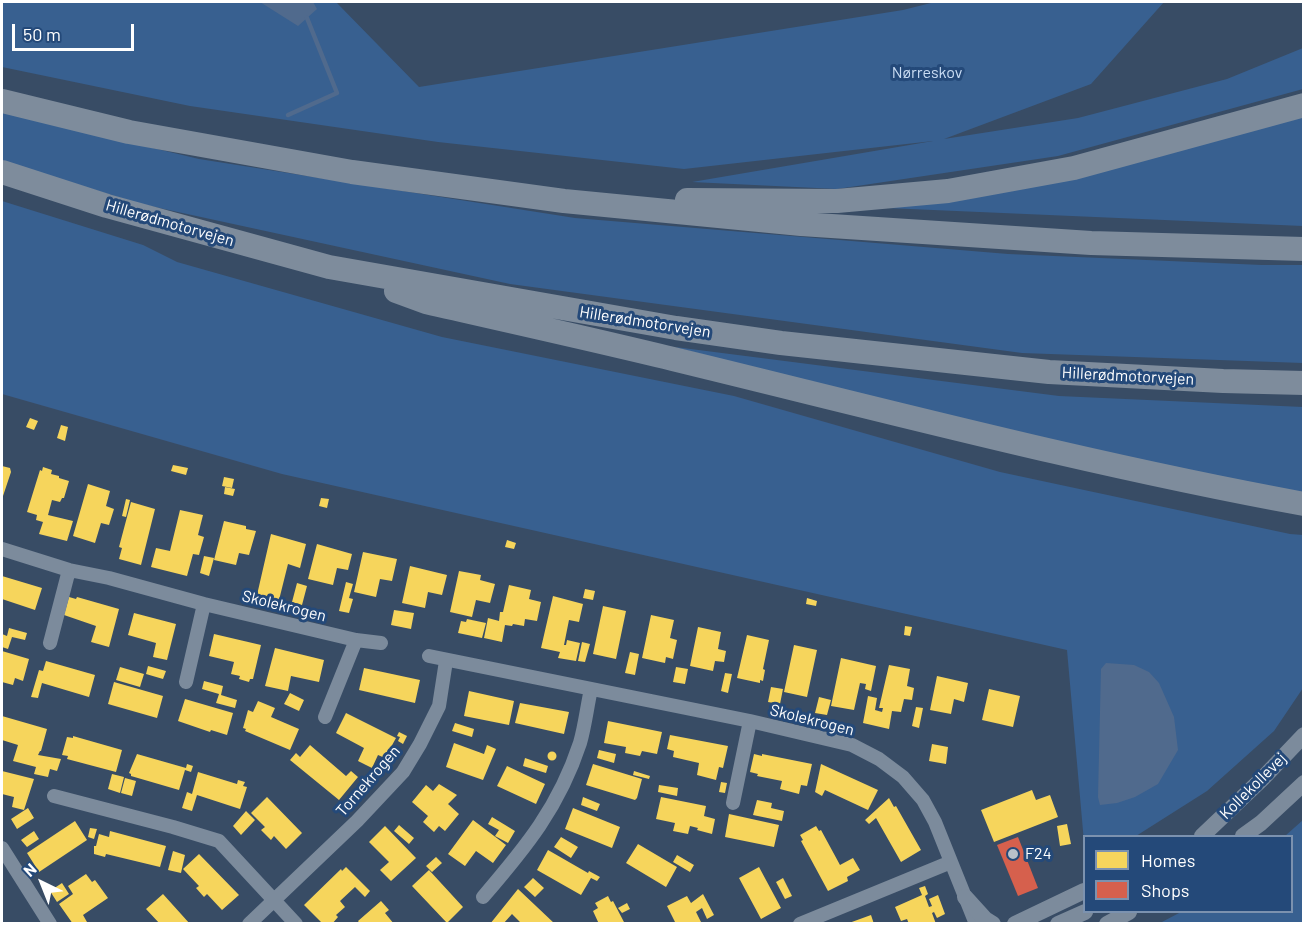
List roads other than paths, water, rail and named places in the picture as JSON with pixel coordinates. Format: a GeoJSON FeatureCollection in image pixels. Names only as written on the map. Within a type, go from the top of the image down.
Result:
{"type":"FeatureCollection","features":[{"type":"Feature","properties":{"kind":"highway"},"geometry":{"type":"LineString","coordinates":[[2,100],[129,132],[352,172],[564,201],[801,224],[1056,241],[1304,249]]}},
{"type":"Feature","properties":{"kind":"highway"},"geometry":{"type":"LineString","coordinates":[[564,201],[837,201],[948,191],[1074,168],[1304,105]]}},
{"type":"Feature","properties":{"kind":"highway","name":"Hillerødmotorvejen"},"geometry":{"type":"LineString","coordinates":[[2,172],[107,206],[329,267],[631,321],[781,343],[1049,372],[1304,383]]}},
{"type":"Feature","properties":{"kind":"highway"},"geometry":{"type":"LineString","coordinates":[[329,267],[426,302],[671,358],[1087,460],[1304,504]]}},
{"type":"Feature","properties":{"kind":"street","name":"Skolekrogen"},"geometry":{"type":"LineString","coordinates":[[2,549],[69,570],[109,578],[204,604],[356,640],[381,643]]}},
{"type":"Feature","properties":{"kind":"street"},"geometry":{"type":"LineString","coordinates":[[50,643],[69,570]]}},
{"type":"Feature","properties":{"kind":"street"},"geometry":{"type":"LineString","coordinates":[[186,682],[204,604]]}},
{"type":"Feature","properties":{"kind":"street"},"geometry":{"type":"LineString","coordinates":[[325,717],[356,640]]}},
{"type":"Feature","properties":{"kind":"street","name":"Skolekrogen"},"geometry":{"type":"LineString","coordinates":[[429,656],[750,721],[852,745],[879,759],[903,777],[923,800],[935,822],[976,924]]}},
{"type":"Feature","properties":{"kind":"street","name":"Tornekrogen"},"geometry":{"type":"LineString","coordinates":[[249,924],[357,821],[403,772],[439,706],[446,661]]}},
{"type":"Feature","properties":{"kind":"street"},"geometry":{"type":"LineString","coordinates":[[483,897],[525,848],[557,800],[580,742],[591,689]]}},
{"type":"Feature","properties":{"kind":"street","name":"Skolekrogen"},"geometry":{"type":"LineString","coordinates":[[733,802],[750,721]]}},
{"type":"Feature","properties":{"kind":"street","name":"Kollekollevej"},"geometry":{"type":"LineString","coordinates":[[1204,835],[1304,735]]}},
{"type":"Feature","properties":{"kind":"street","name":"Kollekollevej"},"geometry":{"type":"LineString","coordinates":[[1247,835],[1304,783]]}},
{"type":"Feature","properties":{"kind":"street"},"geometry":{"type":"LineString","coordinates":[[54,796],[173,827],[219,842],[275,898],[296,924]]}},
{"type":"Feature","properties":{"kind":"street"},"geometry":{"type":"LineString","coordinates":[[2,848],[50,924]]}},
{"type":"Feature","properties":{"kind":"street"},"geometry":{"type":"LineString","coordinates":[[800,924],[951,862]]}},
{"type":"Feature","properties":{"kind":"street"},"geometry":{"type":"LineString","coordinates":[[1015,924],[1083,891]]}},
{"type":"Feature","properties":{"kind":"street"},"geometry":{"type":"LineString","coordinates":[[965,897],[993,924]]}},
{"type":"Feature","properties":{"kind":"street"},"geometry":{"type":"LineString","coordinates":[[1058,924],[1083,912]]}},
{"type":"Feature","properties":{"kind":"street"},"geometry":{"type":"LineString","coordinates":[[1107,924],[1127,913]]}},
{"type":"Feature","properties":{"kind":"waterway"},"geometry":{"type":"LineString","coordinates":[[288,115],[337,93],[307,18]]}},
{"type":"Feature","properties":{"kind":"place","name":"F24"},"geometry":{"type":"Point","coordinates":[1013,854]}},
{"type":"Feature","properties":{"kind":"park label","name":"Nørreskov"},"geometry":{"type":"Point","coordinates":[927,73]}}]}
